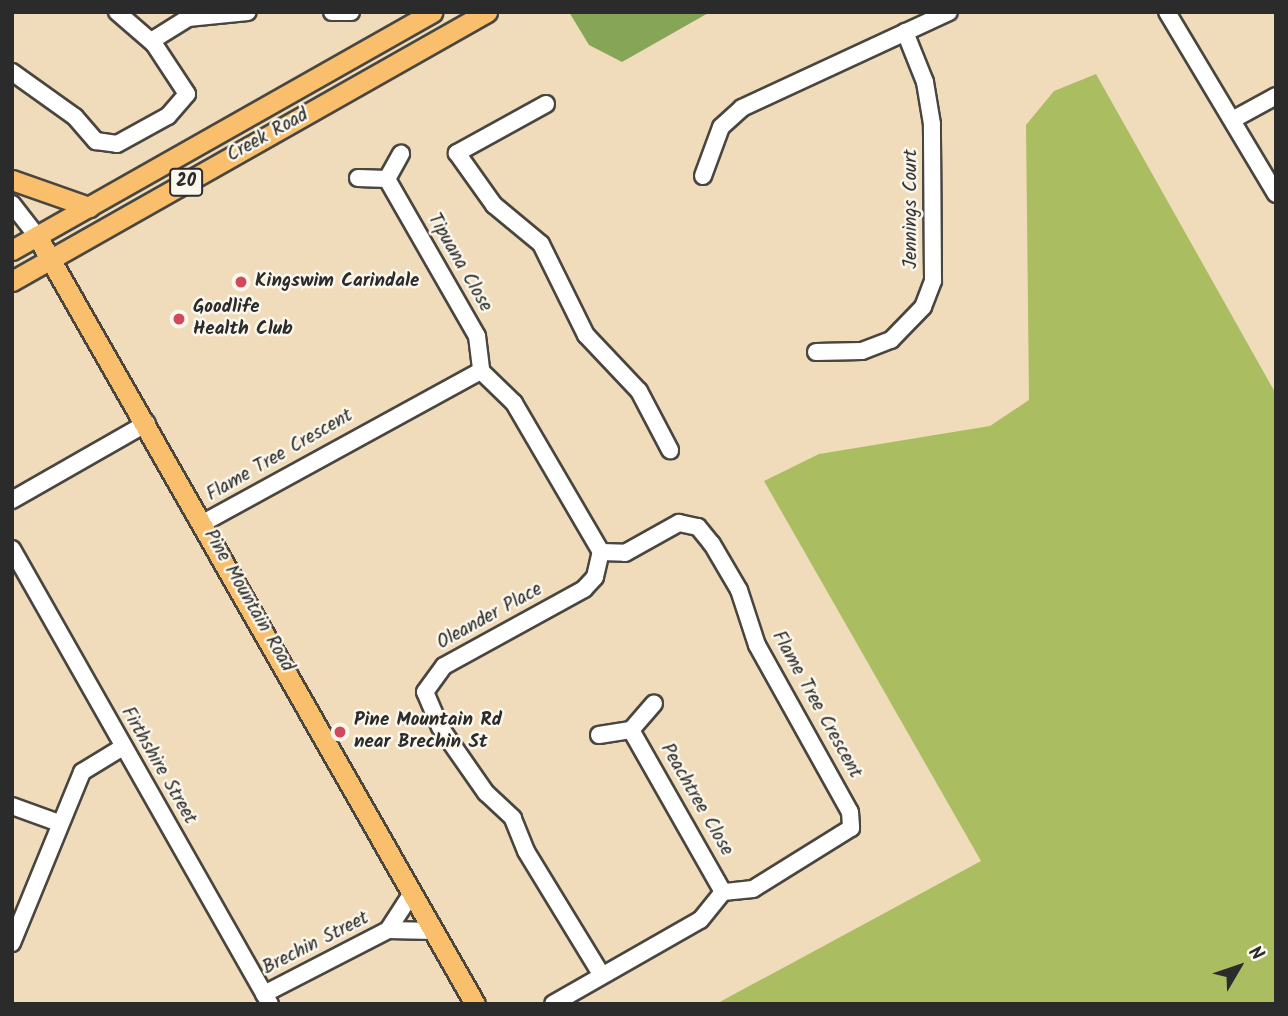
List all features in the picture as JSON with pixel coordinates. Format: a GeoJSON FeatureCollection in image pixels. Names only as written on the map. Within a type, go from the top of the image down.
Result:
{"type":"FeatureCollection","features":[{"type":"Feature","properties":{"kind":"main road","name":"Creek Road"},"geometry":{"type":"LineString","coordinates":[[12,250],[432,12]]}},
{"type":"Feature","properties":{"kind":"main road","name":"Creek Road"},"geometry":{"type":"LineString","coordinates":[[12,281],[487,12]]}},
{"type":"Feature","properties":{"kind":"main road"},"geometry":{"type":"LineString","coordinates":[[12,180],[89,207]]}},
{"type":"Feature","properties":{"kind":"main road","name":"Pine Mountain Road"},"geometry":{"type":"LineString","coordinates":[[37,236],[147,423],[475,1004]]}},
{"type":"Feature","properties":{"kind":"street"},"geometry":{"type":"LineString","coordinates":[[12,72],[75,117],[96,141],[117,144],[168,116],[187,94],[154,44],[117,12]]}},
{"type":"Feature","properties":{"kind":"street"},"geometry":{"type":"LineString","coordinates":[[154,44],[188,18],[248,12]]}},
{"type":"Feature","properties":{"kind":"street"},"geometry":{"type":"LineString","coordinates":[[331,12],[351,12]]}},
{"type":"Feature","properties":{"kind":"street"},"geometry":{"type":"LineString","coordinates":[[703,176],[721,127],[742,108],[949,12]]}},
{"type":"Feature","properties":{"kind":"street"},"geometry":{"type":"LineString","coordinates":[[1167,12],[1234,119],[1276,194]]}},
{"type":"Feature","properties":{"kind":"street","name":"Jennings Court"},"geometry":{"type":"LineString","coordinates":[[816,352],[862,351],[891,340],[923,307],[933,281],[932,124],[925,82],[905,32]]}},
{"type":"Feature","properties":{"kind":"street"},"geometry":{"type":"LineString","coordinates":[[1234,119],[1276,96]]}},
{"type":"Feature","properties":{"kind":"street"},"geometry":{"type":"LineString","coordinates":[[546,104],[457,153],[494,205],[541,244],[586,335],[639,391],[670,450]]}},
{"type":"Feature","properties":{"kind":"street"},"geometry":{"type":"LineString","coordinates":[[358,178],[387,179],[401,154]]}},
{"type":"Feature","properties":{"kind":"street","name":"Tipuana Close"},"geometry":{"type":"LineString","coordinates":[[387,179],[477,336],[481,371]]}},
{"type":"Feature","properties":{"kind":"street","name":"Pine Mountain Road"},"geometry":{"type":"LineString","coordinates":[[12,204],[37,236]]}},
{"type":"Feature","properties":{"kind":"street"},"geometry":{"type":"LineString","coordinates":[[481,371],[514,403],[601,552]]}},
{"type":"Feature","properties":{"kind":"street","name":"Flame Tree Crescent"},"geometry":{"type":"LineString","coordinates":[[203,523],[481,371]]}},
{"type":"Feature","properties":{"kind":"street"},"geometry":{"type":"LineString","coordinates":[[12,500],[147,423]]}},
{"type":"Feature","properties":{"kind":"street","name":"Flame Tree Crescent"},"geometry":{"type":"LineString","coordinates":[[601,552],[625,552],[679,523],[698,527],[739,590],[757,645],[850,812],[851,828],[839,839],[753,889],[723,892]]}},
{"type":"Feature","properties":{"kind":"street","name":"Firthshire Street"},"geometry":{"type":"LineString","coordinates":[[12,549],[267,999]]}},
{"type":"Feature","properties":{"kind":"street","name":"Oleander Place"},"geometry":{"type":"LineString","coordinates":[[601,552],[595,577],[583,589],[444,666],[425,692],[442,730],[486,793],[513,818],[601,974]]}},
{"type":"Feature","properties":{"kind":"street"},"geometry":{"type":"LineString","coordinates":[[599,735],[631,730],[654,704]]}},
{"type":"Feature","properties":{"kind":"street","name":"Peachtree Close"},"geometry":{"type":"LineString","coordinates":[[631,730],[723,892]]}},
{"type":"Feature","properties":{"kind":"street"},"geometry":{"type":"LineString","coordinates":[[12,943],[82,772],[123,747]]}},
{"type":"Feature","properties":{"kind":"street"},"geometry":{"type":"LineString","coordinates":[[12,806],[59,823]]}},
{"type":"Feature","properties":{"kind":"street"},"geometry":{"type":"LineString","coordinates":[[553,1004],[699,920],[723,892]]}},
{"type":"Feature","properties":{"kind":"street","name":"Brechin Street"},"geometry":{"type":"LineString","coordinates":[[267,999],[388,930],[412,893]]}},
{"type":"Feature","properties":{"kind":"street","name":"Brechin Street"},"geometry":{"type":"LineString","coordinates":[[388,930],[433,931]]}},
{"type":"Feature","properties":{"kind":"green space"},"geometry":{"type":"Polygon","coordinates":[[[569,12],[710,12],[622,62],[589,45],[569,12]]]}},
{"type":"Feature","properties":{"kind":"green space"},"geometry":{"type":"Polygon","coordinates":[[[1096,74],[1276,394],[1276,1004],[716,1004],[981,861],[764,481],[819,454],[990,426],[1029,400],[1026,125],[1054,91],[1096,74]]]}},
{"type":"Feature","properties":{"kind":"place","name":"Kingswim Carindale"},"geometry":{"type":"Point","coordinates":[241,282]}},
{"type":"Feature","properties":{"kind":"place","name":"Goodlife Health Club"},"geometry":{"type":"Point","coordinates":[179,319]}},
{"type":"Feature","properties":{"kind":"place","name":"Pine Mountain Rd near Brechin St"},"geometry":{"type":"Point","coordinates":[340,732]}}]}
